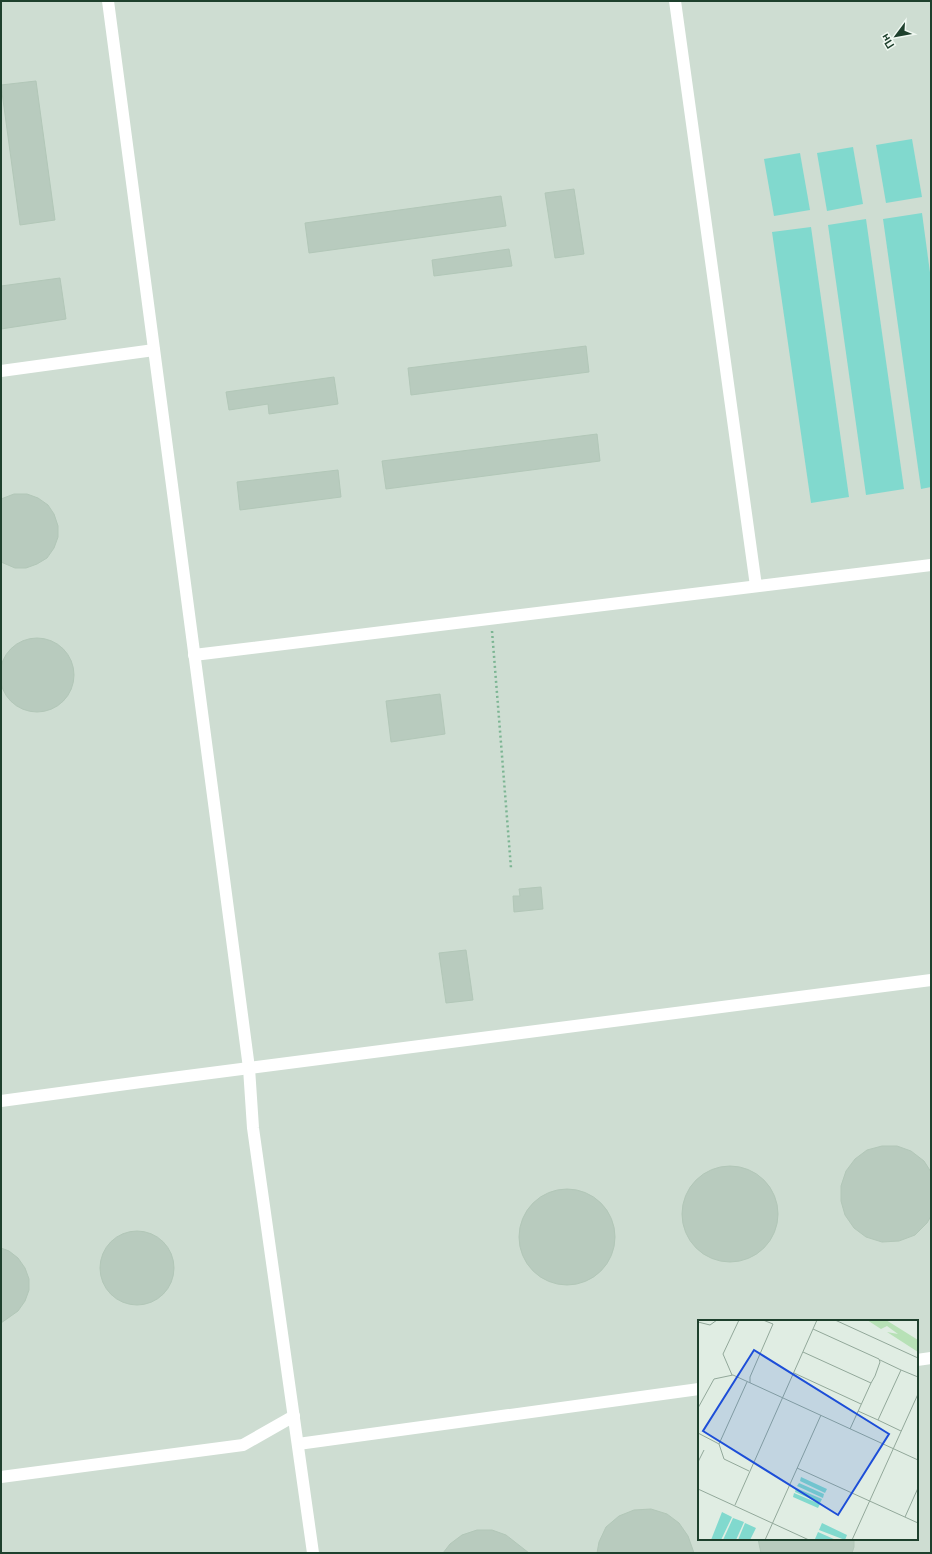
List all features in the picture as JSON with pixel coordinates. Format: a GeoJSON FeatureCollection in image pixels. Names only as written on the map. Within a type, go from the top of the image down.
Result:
{"type":"FeatureCollection","features":[{"type":"Feature","properties":{"kind":"lane"},"geometry":{"type":"LineString","coordinates":[[108,1],[249,1068],[253,1128],[313,1553]]}},
{"type":"Feature","properties":{"kind":"lane"},"geometry":{"type":"LineString","coordinates":[[675,1],[756,586]]}},
{"type":"Feature","properties":{"kind":"lane"},"geometry":{"type":"LineString","coordinates":[[1,371],[154,350]]}},
{"type":"Feature","properties":{"kind":"lane"},"geometry":{"type":"LineString","coordinates":[[194,655],[931,565]]}},
{"type":"Feature","properties":{"kind":"lane"},"geometry":{"type":"LineString","coordinates":[[1,1101],[931,980]]}},
{"type":"Feature","properties":{"kind":"lane"},"geometry":{"type":"LineString","coordinates":[[918,1360],[931,1358]]}},
{"type":"Feature","properties":{"kind":"lane"},"geometry":{"type":"LineString","coordinates":[[298,1444],[698,1390]]}},
{"type":"Feature","properties":{"kind":"lane"},"geometry":{"type":"LineString","coordinates":[[1,1477],[242,1445],[294,1416]]}},
{"type":"Feature","properties":{"kind":"path"},"geometry":{"type":"LineString","coordinates":[[491,619],[511,868]]}},
{"type":"Feature","properties":{"kind":"shaded area"},"geometry":{"type":"Polygon","coordinates":[[[1,1],[931,1],[931,1553],[1,1553],[1,1]]]}},
{"type":"Feature","properties":{"kind":"water"},"geometry":{"type":"Polygon","coordinates":[[[912,139],[922,197],[886,203],[876,145],[912,139]]]}},
{"type":"Feature","properties":{"kind":"water"},"geometry":{"type":"Polygon","coordinates":[[[853,147],[863,204],[827,211],[817,153],[853,147]]]}},
{"type":"Feature","properties":{"kind":"water"},"geometry":{"type":"Polygon","coordinates":[[[800,153],[810,210],[774,216],[764,159],[800,153]]]}},
{"type":"Feature","properties":{"kind":"water"},"geometry":{"type":"Polygon","coordinates":[[[922,213],[931,280],[931,487],[921,489],[883,219],[922,213]]]}},
{"type":"Feature","properties":{"kind":"water"},"geometry":{"type":"Polygon","coordinates":[[[866,219],[904,489],[866,495],[828,225],[866,219]]]}},
{"type":"Feature","properties":{"kind":"water"},"geometry":{"type":"Polygon","coordinates":[[[811,227],[849,497],[811,503],[772,232],[811,227]]]}},
{"type":"Feature","properties":{"kind":"building"},"geometry":{"type":"Polygon","coordinates":[[[36,81],[55,220],[20,225],[1,85],[36,81]]]}},
{"type":"Feature","properties":{"kind":"building"},"geometry":{"type":"Polygon","coordinates":[[[574,189],[584,254],[555,258],[545,193],[574,189]]]}},
{"type":"Feature","properties":{"kind":"building"},"geometry":{"type":"Polygon","coordinates":[[[501,196],[506,226],[309,253],[305,223],[501,196]]]}},
{"type":"Feature","properties":{"kind":"building"},"geometry":{"type":"Polygon","coordinates":[[[509,249],[512,266],[434,276],[432,260],[509,249]]]}},
{"type":"Feature","properties":{"kind":"building"},"geometry":{"type":"Polygon","coordinates":[[[60,278],[66,319],[1,329],[1,286],[60,278]]]}},
{"type":"Feature","properties":{"kind":"building"},"geometry":{"type":"Polygon","coordinates":[[[586,346],[589,372],[411,395],[408,368],[586,346]]]}},
{"type":"Feature","properties":{"kind":"building"},"geometry":{"type":"Polygon","coordinates":[[[334,377],[338,404],[269,414],[268,404],[229,410],[226,392],[334,377]]]}},
{"type":"Feature","properties":{"kind":"building"},"geometry":{"type":"Polygon","coordinates":[[[597,434],[600,461],[386,489],[382,461],[597,434]]]}},
{"type":"Feature","properties":{"kind":"building"},"geometry":{"type":"Polygon","coordinates":[[[338,470],[341,497],[240,510],[237,482],[338,470]]]}},
{"type":"Feature","properties":{"kind":"building"},"geometry":{"type":"Polygon","coordinates":[[[14,494],[27,494],[38,498],[48,505],[54,514],[58,526],[58,537],[54,548],[47,558],[26,568],[15,568],[1,562],[1,499],[14,494]]]}},
{"type":"Feature","properties":{"kind":"building"},"geometry":{"type":"Polygon","coordinates":[[[37,638],[58,644],[68,654],[74,675],[68,696],[58,706],[37,712],[16,706],[6,696],[0,675],[6,654],[16,644],[37,638]]]}},
{"type":"Feature","properties":{"kind":"building"},"geometry":{"type":"Polygon","coordinates":[[[440,694],[445,734],[391,742],[386,701],[440,694]]]}},
{"type":"Feature","properties":{"kind":"building"},"geometry":{"type":"Polygon","coordinates":[[[541,887],[543,909],[514,912],[513,896],[520,896],[519,889],[541,887]]]}},
{"type":"Feature","properties":{"kind":"building"},"geometry":{"type":"Polygon","coordinates":[[[466,950],[473,1000],[446,1003],[439,953],[466,950]]]}},
{"type":"Feature","properties":{"kind":"building"},"geometry":{"type":"Polygon","coordinates":[[[882,1146],[897,1146],[911,1151],[924,1161],[931,1172],[931,1216],[927,1223],[915,1235],[899,1241],[882,1242],[866,1237],[854,1228],[845,1215],[841,1201],[841,1186],[846,1171],[855,1159],[867,1150],[882,1146]]]}},
{"type":"Feature","properties":{"kind":"building"},"geometry":{"type":"Polygon","coordinates":[[[730,1166],[748,1170],[757,1174],[764,1180],[770,1187],[774,1196],[778,1214],[774,1232],[770,1241],[764,1248],[757,1254],[748,1258],[730,1262],[712,1258],[703,1254],[696,1248],[690,1241],[686,1232],[682,1214],[686,1196],[690,1187],[696,1180],[703,1174],[712,1170],[730,1166]]]}},
{"type":"Feature","properties":{"kind":"building"},"geometry":{"type":"Polygon","coordinates":[[[567,1189],[585,1193],[594,1197],[601,1203],[607,1210],[611,1219],[615,1237],[611,1255],[607,1264],[601,1271],[594,1277],[585,1281],[567,1285],[549,1281],[540,1277],[533,1271],[527,1264],[523,1255],[519,1237],[523,1219],[527,1210],[533,1203],[540,1197],[549,1193],[567,1189]]]}},
{"type":"Feature","properties":{"kind":"building"},"geometry":{"type":"Polygon","coordinates":[[[137,1231],[158,1237],[168,1247],[174,1268],[168,1289],[158,1299],[137,1305],[116,1299],[106,1289],[100,1268],[106,1247],[116,1237],[137,1231]]]}},
{"type":"Feature","properties":{"kind":"building"},"geometry":{"type":"Polygon","coordinates":[[[1,1248],[9,1251],[18,1258],[25,1268],[29,1279],[29,1290],[25,1301],[18,1311],[1,1323],[1,1248]]]}},
{"type":"Feature","properties":{"kind":"building"},"geometry":{"type":"Polygon","coordinates":[[[651,1509],[667,1514],[679,1523],[688,1536],[694,1553],[597,1553],[599,1542],[606,1527],[619,1516],[634,1510],[651,1509]]]}},
{"type":"Feature","properties":{"kind":"building"},"geometry":{"type":"Polygon","coordinates":[[[477,1530],[492,1530],[506,1535],[529,1553],[443,1553],[450,1544],[462,1535],[477,1530]]]}},
{"type":"Feature","properties":{"kind":"building"},"geometry":{"type":"Polygon","coordinates":[[[758,1540],[854,1540],[852,1553],[761,1553],[758,1540]]]}}]}
